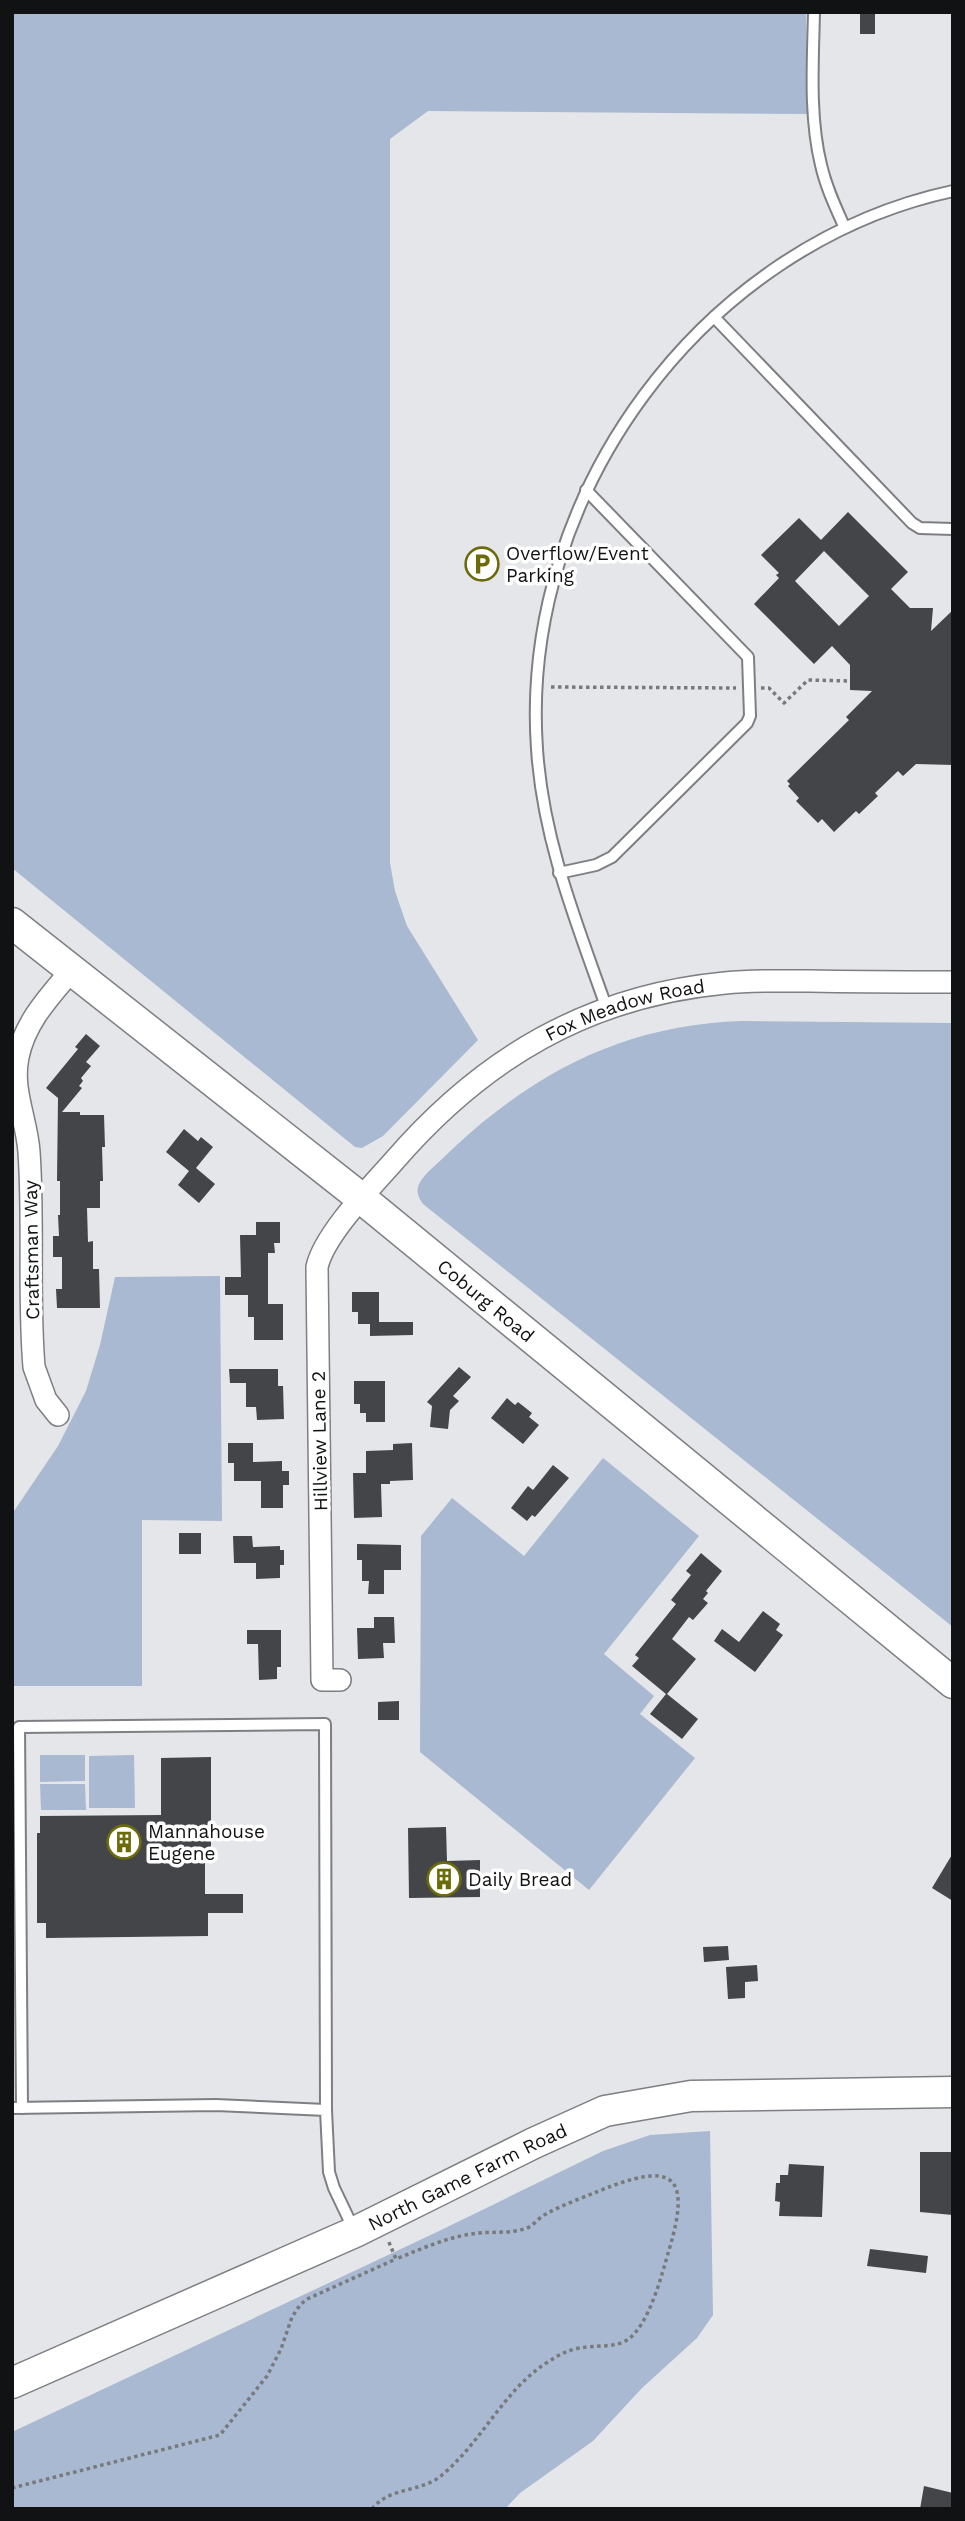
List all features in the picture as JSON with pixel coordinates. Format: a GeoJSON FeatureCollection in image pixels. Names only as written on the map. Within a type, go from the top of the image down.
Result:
{"type":"FeatureCollection","features":[{"type":"Feature","properties":{"kind":"main road","name":"Coburg Road"},"geometry":{"type":"LineString","coordinates":[[12,923],[361,1198],[953,1684]]}},
{"type":"Feature","properties":{"kind":"main road","name":"North Game Farm Road"},"geometry":{"type":"LineString","coordinates":[[12,2384],[367,2226],[606,2110],[691,2096],[953,2092]]}},
{"type":"Feature","properties":{"kind":"street","name":"Craftsman Way"},"geometry":{"type":"LineString","coordinates":[[58,1415],[39,1386],[34,1367],[29,1153],[16,1073],[21,1045],[30,1023],[71,971]]}},
{"type":"Feature","properties":{"kind":"street","name":"Fox Meadow Road"},"geometry":{"type":"LineString","coordinates":[[361,1198],[434,1118],[480,1078],[534,1041],[607,1009],[681,989],[729,982],[953,982]]}},
{"type":"Feature","properties":{"kind":"street","name":"Hillview Lane 2"},"geometry":{"type":"LineString","coordinates":[[340,1680],[322,1680],[316,1275],[321,1252],[361,1198]]}},
{"type":"Feature","properties":{"kind":"lane"},"geometry":{"type":"LineString","coordinates":[[814,12],[813,91],[817,146],[825,181],[844,226]]}},
{"type":"Feature","properties":{"kind":"lane"},"geometry":{"type":"LineString","coordinates":[[607,1009],[559,873],[546,821],[536,734],[543,636],[552,588],[563,547],[586,490],[608,449],[645,393],[675,355],[757,281],[844,226],[953,191]]}},
{"type":"Feature","properties":{"kind":"lane"},"geometry":{"type":"LineString","coordinates":[[714,317],[912,523],[924,528],[953,529]]}},
{"type":"Feature","properties":{"kind":"lane"},"geometry":{"type":"LineString","coordinates":[[559,873],[580,870],[607,860],[647,824],[747,723],[750,716],[748,657],[586,490]]}},
{"type":"Feature","properties":{"kind":"lane"},"geometry":{"type":"LineString","coordinates":[[326,2110],[216,2105],[17,2108],[19,1727],[324,1724],[328,2172],[334,2188],[367,2226]]}},
{"type":"Feature","properties":{"kind":"path"},"geometry":{"type":"LineString","coordinates":[[538,686],[769,688],[784,703],[808,680],[850,681]]}},
{"type":"Feature","properties":{"kind":"path"},"geometry":{"type":"LineString","coordinates":[[12,2488],[220,2435],[267,2376],[288,2333],[292,2317],[300,2305],[396,2259],[440,2242],[471,2234],[523,2230],[543,2215],[632,2178],[664,2176],[676,2187],[679,2194],[674,2235],[653,2299],[639,2328],[626,2341],[581,2347],[548,2361],[522,2383],[478,2439],[440,2477],[418,2488],[387,2495],[372,2509]]}},
{"type":"Feature","properties":{"kind":"path"},"geometry":{"type":"LineString","coordinates":[[367,2226],[396,2259]]}},
{"type":"Feature","properties":{"kind":"shaded area"},"geometry":{"type":"Polygon","coordinates":[[[12,12],[806,12],[808,114],[428,111],[390,139],[390,863],[395,891],[407,926],[478,1040],[383,1136],[362,1148],[355,1147],[12,868],[12,12]]]}},
{"type":"Feature","properties":{"kind":"shaded area"},"geometry":{"type":"Polygon","coordinates":[[[707,1023],[953,1023],[953,1627],[423,1204],[418,1195],[419,1184],[425,1176],[467,1135],[520,1094],[549,1076],[609,1047],[641,1037],[707,1023]]]}},
{"type":"Feature","properties":{"kind":"shaded area"},"geometry":{"type":"Polygon","coordinates":[[[220,1276],[222,1521],[142,1520],[142,1686],[12,1686],[12,1514],[58,1446],[86,1391],[100,1345],[115,1277],[220,1276]]]}},
{"type":"Feature","properties":{"kind":"shaded area"},"geometry":{"type":"Polygon","coordinates":[[[603,1458],[699,1536],[604,1654],[654,1696],[640,1714],[695,1758],[589,1890],[420,1752],[421,1536],[452,1498],[524,1556],[603,1458]]]}},
{"type":"Feature","properties":{"kind":"shaded area"},"geometry":{"type":"Polygon","coordinates":[[[40,1755],[85,1755],[85,1781],[40,1782],[40,1755]]]}},
{"type":"Feature","properties":{"kind":"shaded area"},"geometry":{"type":"Polygon","coordinates":[[[134,1755],[135,1808],[89,1808],[89,1756],[134,1755]]]}},
{"type":"Feature","properties":{"kind":"shaded area"},"geometry":{"type":"Polygon","coordinates":[[[40,1784],[85,1784],[86,1810],[41,1810],[40,1784]]]}},
{"type":"Feature","properties":{"kind":"shaded area"},"geometry":{"type":"Polygon","coordinates":[[[710,2131],[713,2315],[697,2338],[642,2388],[593,2441],[520,2493],[505,2509],[12,2509],[12,2432],[603,2151],[650,2135],[710,2131]]]}},
{"type":"Feature","properties":{"kind":"building"},"geometry":{"type":"Polygon","coordinates":[[[860,12],[875,12],[875,34],[860,34],[860,12]]]}},
{"type":"Feature","properties":{"kind":"building"},"geometry":{"type":"Polygon","coordinates":[[[848,512],[908,572],[891,589],[910,608],[933,608],[931,631],[953,610],[953,765],[916,764],[903,776],[898,771],[875,793],[878,796],[859,814],[856,811],[834,832],[822,819],[818,823],[796,801],[799,798],[787,781],[849,720],[846,717],[872,691],[850,690],[850,665],[832,646],[814,664],[754,604],[779,578],[776,575],[779,573],[761,555],[799,518],[821,540],[848,512]],[[824,551],[795,581],[839,626],[869,596],[824,551]]]}},
{"type":"Feature","properties":{"kind":"building"},"geometry":{"type":"Polygon","coordinates":[[[86,1034],[100,1046],[86,1062],[91,1066],[81,1078],[83,1081],[79,1086],[82,1088],[62,1112],[104,1115],[105,1147],[102,1147],[103,1181],[100,1181],[100,1208],[87,1208],[88,1242],[93,1241],[93,1269],[99,1269],[100,1308],[57,1308],[56,1289],[62,1289],[62,1257],[53,1257],[53,1236],[59,1236],[60,1215],[60,1181],[57,1181],[58,1098],[46,1088],[78,1049],[75,1047],[86,1034]]]}},
{"type":"Feature","properties":{"kind":"building"},"geometry":{"type":"Polygon","coordinates":[[[184,1129],[198,1141],[201,1137],[213,1147],[196,1168],[215,1184],[199,1203],[178,1185],[189,1171],[166,1152],[184,1129]]]}},
{"type":"Feature","properties":{"kind":"building"},"geometry":{"type":"Polygon","coordinates":[[[256,1222],[280,1222],[280,1243],[274,1243],[275,1253],[268,1253],[268,1304],[283,1304],[283,1340],[254,1340],[254,1317],[248,1317],[248,1295],[225,1295],[225,1277],[241,1277],[240,1235],[256,1235],[256,1222]]]}},
{"type":"Feature","properties":{"kind":"building"},"geometry":{"type":"Polygon","coordinates":[[[352,1292],[379,1292],[379,1322],[413,1322],[413,1335],[370,1336],[370,1324],[358,1324],[358,1312],[352,1312],[352,1292]]]}},
{"type":"Feature","properties":{"kind":"building"},"geometry":{"type":"Polygon","coordinates":[[[459,1367],[471,1377],[453,1396],[459,1401],[450,1410],[448,1429],[430,1427],[432,1406],[427,1402],[459,1367]]]}},
{"type":"Feature","properties":{"kind":"building"},"geometry":{"type":"Polygon","coordinates":[[[229,1369],[278,1369],[278,1386],[283,1386],[284,1419],[257,1420],[256,1407],[246,1407],[246,1383],[230,1383],[229,1369]]]}},
{"type":"Feature","properties":{"kind":"building"},"geometry":{"type":"Polygon","coordinates":[[[354,1381],[385,1381],[385,1422],[366,1422],[366,1413],[360,1413],[360,1404],[354,1404],[354,1381]]]}},
{"type":"Feature","properties":{"kind":"building"},"geometry":{"type":"Polygon","coordinates":[[[507,1398],[515,1405],[518,1402],[532,1413],[529,1417],[539,1425],[523,1444],[491,1418],[507,1398]]]}},
{"type":"Feature","properties":{"kind":"building"},"geometry":{"type":"Polygon","coordinates":[[[228,1443],[253,1443],[253,1462],[282,1461],[282,1471],[289,1471],[289,1485],[283,1485],[283,1508],[261,1508],[261,1481],[234,1481],[234,1463],[228,1463],[228,1443]]]}},
{"type":"Feature","properties":{"kind":"building"},"geometry":{"type":"Polygon","coordinates":[[[412,1443],[413,1480],[381,1484],[382,1517],[354,1518],[353,1473],[366,1473],[366,1451],[393,1450],[393,1444],[412,1443]]]}},
{"type":"Feature","properties":{"kind":"building"},"geometry":{"type":"Polygon","coordinates":[[[553,1465],[569,1478],[535,1517],[532,1515],[527,1521],[511,1508],[528,1486],[533,1490],[553,1465]]]}},
{"type":"Feature","properties":{"kind":"building"},"geometry":{"type":"Polygon","coordinates":[[[179,1533],[201,1533],[201,1554],[179,1554],[179,1533]]]}},
{"type":"Feature","properties":{"kind":"building"},"geometry":{"type":"Polygon","coordinates":[[[233,1536],[252,1536],[253,1547],[280,1546],[280,1550],[284,1550],[284,1565],[280,1565],[280,1578],[256,1579],[256,1563],[234,1563],[233,1536]]]}},
{"type":"Feature","properties":{"kind":"building"},"geometry":{"type":"Polygon","coordinates":[[[357,1544],[401,1545],[401,1570],[384,1570],[384,1594],[368,1594],[369,1581],[362,1581],[362,1560],[357,1560],[357,1544]]]}},
{"type":"Feature","properties":{"kind":"building"},"geometry":{"type":"Polygon","coordinates":[[[701,1553],[722,1571],[706,1591],[708,1593],[703,1599],[708,1603],[693,1620],[689,1617],[672,1639],[696,1659],[667,1694],[698,1719],[682,1739],[650,1714],[666,1694],[632,1666],[639,1658],[635,1655],[676,1604],[671,1600],[691,1575],[686,1571],[701,1553]]]}},
{"type":"Feature","properties":{"kind":"building"},"geometry":{"type":"Polygon","coordinates":[[[763,1611],[780,1624],[776,1630],[783,1635],[755,1672],[714,1641],[722,1629],[739,1642],[763,1611]]]}},
{"type":"Feature","properties":{"kind":"building"},"geometry":{"type":"Polygon","coordinates":[[[374,1617],[394,1617],[395,1643],[383,1643],[384,1658],[358,1659],[357,1628],[374,1628],[374,1617]]]}},
{"type":"Feature","properties":{"kind":"building"},"geometry":{"type":"Polygon","coordinates":[[[247,1630],[281,1630],[281,1667],[277,1667],[277,1679],[259,1680],[258,1644],[247,1644],[247,1630]]]}},
{"type":"Feature","properties":{"kind":"building"},"geometry":{"type":"Polygon","coordinates":[[[399,1701],[399,1720],[378,1720],[378,1702],[399,1701]]]}},
{"type":"Feature","properties":{"kind":"building","name":"Mannahouse Eugene"},"geometry":{"type":"Polygon","coordinates":[[[211,1757],[211,1851],[205,1851],[205,1894],[243,1894],[243,1913],[208,1913],[208,1936],[46,1938],[46,1923],[37,1923],[37,1833],[40,1833],[40,1816],[161,1815],[161,1758],[211,1757]]]}},
{"type":"Feature","properties":{"kind":"building","name":"Daily Bread"},"geometry":{"type":"Polygon","coordinates":[[[446,1827],[447,1861],[480,1860],[480,1897],[409,1898],[408,1828],[446,1827]]]}},
{"type":"Feature","properties":{"kind":"building"},"geometry":{"type":"Polygon","coordinates":[[[953,1853],[953,1901],[932,1888],[953,1853]]]}},
{"type":"Feature","properties":{"kind":"building"},"geometry":{"type":"Polygon","coordinates":[[[728,1946],[729,1960],[704,1962],[703,1947],[728,1946]]]}},
{"type":"Feature","properties":{"kind":"building"},"geometry":{"type":"Polygon","coordinates":[[[757,1965],[758,1981],[745,1982],[745,1998],[728,1999],[726,1967],[757,1965]]]}},
{"type":"Feature","properties":{"kind":"building"},"geometry":{"type":"Polygon","coordinates":[[[920,2152],[953,2152],[953,2215],[920,2212],[920,2152]]]}},
{"type":"Feature","properties":{"kind":"building"},"geometry":{"type":"Polygon","coordinates":[[[789,2164],[824,2166],[822,2217],[779,2216],[780,2202],[775,2201],[776,2183],[780,2183],[780,2175],[788,2175],[789,2164]]]}},
{"type":"Feature","properties":{"kind":"building"},"geometry":{"type":"Polygon","coordinates":[[[870,2249],[928,2256],[926,2273],[867,2266],[870,2249]]]}},
{"type":"Feature","properties":{"kind":"building"},"geometry":{"type":"Polygon","coordinates":[[[924,2486],[953,2493],[953,2509],[920,2509],[924,2486]]]}},
{"type":"Feature","properties":{"kind":"place","name":"Overflow/Event Parking"},"geometry":{"type":"Point","coordinates":[482,564]}},
{"type":"Feature","properties":{"kind":"place","name":"Mannahouse Eugene"},"geometry":{"type":"Point","coordinates":[124,1842]}},
{"type":"Feature","properties":{"kind":"place","name":"Daily Bread"},"geometry":{"type":"Point","coordinates":[444,1879]}}]}
